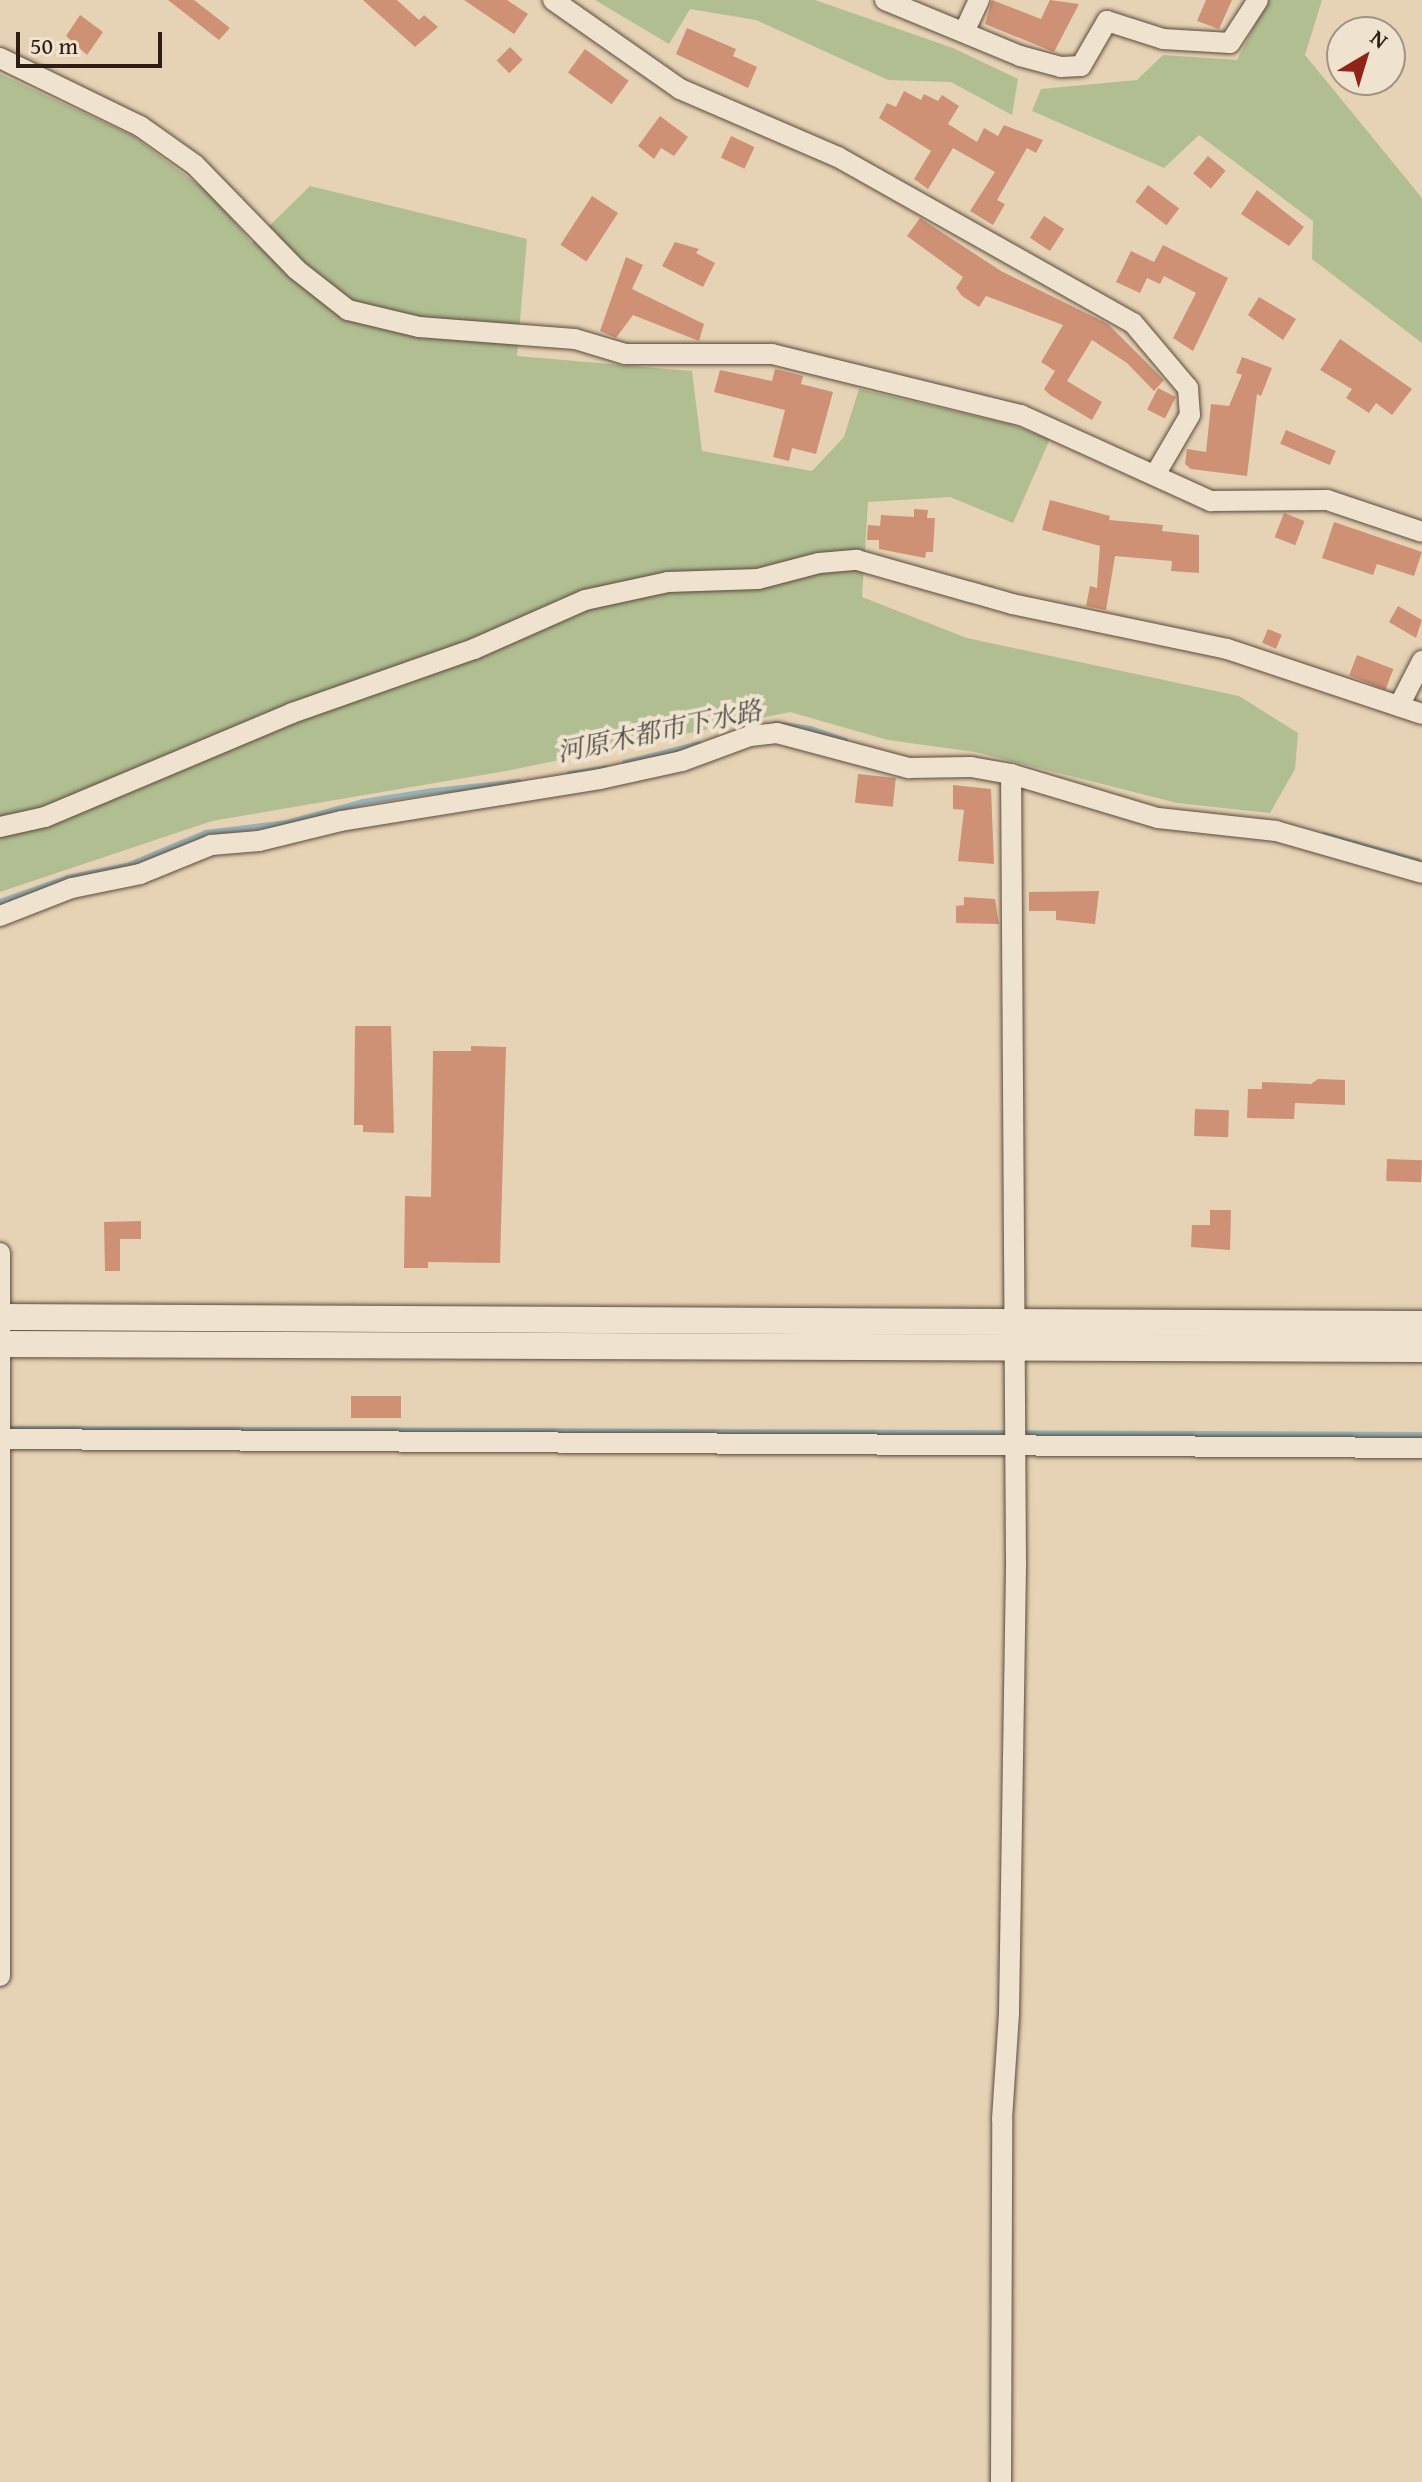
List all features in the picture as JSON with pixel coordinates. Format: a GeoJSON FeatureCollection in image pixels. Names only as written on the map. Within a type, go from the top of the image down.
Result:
{"type":"FeatureCollection","features":[{"type":"Feature","properties":{"kind":"street"},"geometry":{"type":"LineString","coordinates":[[553,0],[680,89],[838,157],[1133,323],[1188,388],[1190,415],[1155,475]]}},
{"type":"Feature","properties":{"kind":"street"},"geometry":{"type":"LineString","coordinates":[[885,0],[965,30],[1020,56],[1061,67],[1081,66],[1107,21],[1163,39],[1215,46],[1230,43],[1258,0]]}},
{"type":"Feature","properties":{"kind":"street"},"geometry":{"type":"LineString","coordinates":[[965,30],[979,0]]}},
{"type":"Feature","properties":{"kind":"street"},"geometry":{"type":"LineString","coordinates":[[0,58],[140,126],[195,165],[297,270],[348,310],[419,327],[575,339],[625,354],[772,354],[1021,415],[1211,501],[1327,500],[1422,532]]}},
{"type":"Feature","properties":{"kind":"street"},"geometry":{"type":"LineString","coordinates":[[0,827],[45,817],[292,713],[474,649],[585,600],[668,582],[758,579],[819,563],[857,560],[1012,604],[1227,649],[1422,714]]}},
{"type":"Feature","properties":{"kind":"street"},"geometry":{"type":"LineString","coordinates":[[1399,706],[1422,661]]}},
{"type":"Feature","properties":{"kind":"street"},"geometry":{"type":"LineString","coordinates":[[0,916],[72,888],[140,874],[211,845],[259,841],[341,821],[600,779],[682,761],[750,736],[809,739],[909,768],[971,767],[1011,774],[1104,806],[1158,818],[1276,831],[1422,873]]}},
{"type":"Feature","properties":{"kind":"street"},"geometry":{"type":"LineString","coordinates":[[1001,2482],[1002,2119],[1009,2013],[1016,1562],[1011,774]]}},
{"type":"Feature","properties":{"kind":"street"},"geometry":{"type":"LineString","coordinates":[[0,1253],[0,1976]]}},
{"type":"Feature","properties":{"kind":"street"},"geometry":{"type":"LineString","coordinates":[[1,1317],[1014,1337],[1422,1349]]}},
{"type":"Feature","properties":{"kind":"street"},"geometry":{"type":"LineString","coordinates":[[2,1344],[1014,1337],[1422,1324]]}},
{"type":"Feature","properties":{"kind":"street"},"geometry":{"type":"LineString","coordinates":[[1,1439],[1422,1448]]}},
{"type":"Feature","properties":{"kind":"green space"},"geometry":{"type":"Polygon","coordinates":[[[595,0],[815,0],[953,48],[1018,79],[1012,115],[951,82],[888,80],[756,20],[690,9],[669,44],[595,0]]]}},
{"type":"Feature","properties":{"kind":"green space"},"geometry":{"type":"Polygon","coordinates":[[[1268,0],[1322,0],[1305,55],[1326,81],[1326,96],[1339,96],[1422,198],[1422,343],[1312,259],[1313,221],[1199,135],[1164,168],[1032,111],[1041,89],[1137,80],[1163,55],[1237,60],[1268,0]]]}},
{"type":"Feature","properties":{"kind":"green space"},"geometry":{"type":"Polygon","coordinates":[[[0,74],[133,136],[212,195],[252,243],[310,186],[527,239],[517,356],[692,371],[702,451],[812,471],[844,437],[859,389],[1009,424],[1050,439],[1013,523],[950,497],[868,502],[862,597],[967,638],[1239,696],[1298,733],[1295,769],[1270,813],[1177,803],[975,752],[888,740],[790,712],[511,770],[212,821],[0,892],[0,74]]]}},
{"type":"Feature","properties":{"kind":"building"},"geometry":{"type":"Polygon","coordinates":[[[168,0],[194,0],[230,28],[219,40],[168,0]]]}},
{"type":"Feature","properties":{"kind":"building"},"geometry":{"type":"Polygon","coordinates":[[[363,0],[397,0],[419,20],[424,15],[438,27],[415,47],[363,0]]]}},
{"type":"Feature","properties":{"kind":"building"},"geometry":{"type":"Polygon","coordinates":[[[464,0],[507,0],[528,14],[514,34],[464,0]]]}},
{"type":"Feature","properties":{"kind":"building"},"geometry":{"type":"Polygon","coordinates":[[[992,0],[1041,19],[1050,0],[1079,4],[1054,52],[985,24],[992,0]]]}},
{"type":"Feature","properties":{"kind":"building"},"geometry":{"type":"Polygon","coordinates":[[[1206,0],[1232,0],[1219,29],[1197,21],[1206,0]]]}},
{"type":"Feature","properties":{"kind":"building"},"geometry":{"type":"Polygon","coordinates":[[[80,15],[103,32],[87,55],[66,36],[80,15]]]}},
{"type":"Feature","properties":{"kind":"building"},"geometry":{"type":"Polygon","coordinates":[[[687,28],[736,49],[733,56],[757,67],[748,88],[676,54],[687,28]]]}},
{"type":"Feature","properties":{"kind":"building"},"geometry":{"type":"Polygon","coordinates":[[[510,47],[523,60],[509,73],[497,60],[510,47]]]}},
{"type":"Feature","properties":{"kind":"building"},"geometry":{"type":"Polygon","coordinates":[[[585,49],[629,81],[612,104],[568,72],[585,49]]]}},
{"type":"Feature","properties":{"kind":"building"},"geometry":{"type":"Polygon","coordinates":[[[904,91],[921,100],[924,94],[938,101],[942,95],[959,106],[948,124],[977,142],[984,128],[998,136],[1004,125],[1043,140],[1036,153],[1027,148],[997,200],[1005,204],[993,225],[970,211],[995,172],[953,148],[928,189],[914,179],[931,151],[879,118],[887,103],[896,107],[904,91]]]}},
{"type":"Feature","properties":{"kind":"building"},"geometry":{"type":"Polygon","coordinates":[[[660,116],[688,137],[674,156],[661,148],[654,159],[638,146],[660,116]]]}},
{"type":"Feature","properties":{"kind":"building"},"geometry":{"type":"Polygon","coordinates":[[[731,136],[755,147],[744,169],[721,158],[731,136]]]}},
{"type":"Feature","properties":{"kind":"building"},"geometry":{"type":"Polygon","coordinates":[[[1208,156],[1226,171],[1211,188],[1193,174],[1208,156]]]}},
{"type":"Feature","properties":{"kind":"building"},"geometry":{"type":"Polygon","coordinates":[[[1148,185],[1179,208],[1167,225],[1135,202],[1148,185]]]}},
{"type":"Feature","properties":{"kind":"building"},"geometry":{"type":"Polygon","coordinates":[[[1257,190],[1304,227],[1289,246],[1241,214],[1257,190]]]}},
{"type":"Feature","properties":{"kind":"building"},"geometry":{"type":"Polygon","coordinates":[[[592,196],[618,213],[586,262],[560,245],[592,196]]]}},
{"type":"Feature","properties":{"kind":"building"},"geometry":{"type":"Polygon","coordinates":[[[1044,216],[1064,229],[1050,251],[1030,238],[1044,216]]]}},
{"type":"Feature","properties":{"kind":"building"},"geometry":{"type":"Polygon","coordinates":[[[920,218],[1001,271],[1108,324],[1164,380],[1154,391],[1127,363],[1092,340],[1067,381],[1102,402],[1092,420],[1050,395],[1044,389],[1055,371],[1041,362],[1063,325],[986,296],[979,307],[962,296],[956,288],[963,277],[907,236],[920,218]]]}},
{"type":"Feature","properties":{"kind":"building"},"geometry":{"type":"Polygon","coordinates":[[[675,242],[699,249],[696,253],[715,263],[703,287],[662,266],[675,242]]]}},
{"type":"Feature","properties":{"kind":"building"},"geometry":{"type":"Polygon","coordinates":[[[1163,245],[1228,278],[1193,351],[1173,338],[1196,293],[1164,276],[1160,284],[1147,278],[1140,293],[1116,282],[1131,251],[1154,262],[1163,245]]]}},
{"type":"Feature","properties":{"kind":"building"},"geometry":{"type":"Polygon","coordinates":[[[626,257],[643,265],[632,289],[704,324],[699,341],[633,315],[616,338],[600,331],[626,257]]]}},
{"type":"Feature","properties":{"kind":"building"},"geometry":{"type":"Polygon","coordinates":[[[1259,297],[1296,319],[1283,340],[1248,315],[1259,297]]]}},
{"type":"Feature","properties":{"kind":"building"},"geometry":{"type":"Polygon","coordinates":[[[1340,339],[1412,389],[1392,415],[1376,403],[1369,413],[1346,398],[1352,389],[1320,370],[1340,339]]]}},
{"type":"Feature","properties":{"kind":"building"},"geometry":{"type":"Polygon","coordinates":[[[1242,357],[1272,368],[1261,396],[1257,394],[1247,476],[1191,469],[1185,464],[1187,449],[1206,452],[1211,404],[1229,406],[1242,375],[1236,373],[1242,357]]]}},
{"type":"Feature","properties":{"kind":"building"},"geometry":{"type":"Polygon","coordinates":[[[775,369],[803,376],[801,384],[833,392],[816,454],[792,448],[789,461],[773,457],[785,410],[714,392],[720,370],[772,381],[775,369]]]}},
{"type":"Feature","properties":{"kind":"building"},"geometry":{"type":"Polygon","coordinates":[[[1158,388],[1176,397],[1165,418],[1147,409],[1158,388]]]}},
{"type":"Feature","properties":{"kind":"building"},"geometry":{"type":"Polygon","coordinates":[[[1286,430],[1336,451],[1330,465],[1280,444],[1286,430]]]}},
{"type":"Feature","properties":{"kind":"building"},"geometry":{"type":"Polygon","coordinates":[[[1050,500],[1110,516],[1109,520],[1163,525],[1162,531],[1199,535],[1199,573],[1171,571],[1172,561],[1115,556],[1106,610],[1086,606],[1090,586],[1097,588],[1100,546],[1042,530],[1050,500]]]}},
{"type":"Feature","properties":{"kind":"building"},"geometry":{"type":"Polygon","coordinates":[[[914,509],[928,510],[927,518],[935,518],[933,552],[926,552],[925,558],[879,549],[879,540],[867,540],[868,525],[880,526],[881,515],[914,517],[914,509]]]}},
{"type":"Feature","properties":{"kind":"building"},"geometry":{"type":"Polygon","coordinates":[[[1284,513],[1305,521],[1295,545],[1275,537],[1284,513]]]}},
{"type":"Feature","properties":{"kind":"building"},"geometry":{"type":"Polygon","coordinates":[[[1334,522],[1422,552],[1414,576],[1377,564],[1373,575],[1322,558],[1334,522]]]}},
{"type":"Feature","properties":{"kind":"building"},"geometry":{"type":"Polygon","coordinates":[[[1398,606],[1422,620],[1416,638],[1389,622],[1398,606]]]}},
{"type":"Feature","properties":{"kind":"building"},"geometry":{"type":"Polygon","coordinates":[[[1268,629],[1282,635],[1276,649],[1262,643],[1268,629]]]}},
{"type":"Feature","properties":{"kind":"building"},"geometry":{"type":"Polygon","coordinates":[[[1357,655],[1393,669],[1386,690],[1349,676],[1357,655]]]}},
{"type":"Feature","properties":{"kind":"building"},"geometry":{"type":"Polygon","coordinates":[[[858,774],[896,778],[893,807],[855,803],[858,774]]]}},
{"type":"Feature","properties":{"kind":"building"},"geometry":{"type":"Polygon","coordinates":[[[953,785],[991,789],[994,864],[958,861],[964,810],[953,809],[953,785]]]}},
{"type":"Feature","properties":{"kind":"building"},"geometry":{"type":"Polygon","coordinates":[[[1099,891],[1095,924],[1056,920],[1056,911],[1029,911],[1029,892],[1099,891]]]}},
{"type":"Feature","properties":{"kind":"building"},"geometry":{"type":"Polygon","coordinates":[[[964,897],[995,899],[999,924],[956,923],[956,906],[964,905],[964,897]]]}},
{"type":"Feature","properties":{"kind":"building"},"geometry":{"type":"Polygon","coordinates":[[[355,1026],[391,1026],[394,1133],[363,1132],[363,1125],[354,1125],[355,1026]]]}},
{"type":"Feature","properties":{"kind":"building"},"geometry":{"type":"Polygon","coordinates":[[[471,1046],[506,1047],[500,1263],[428,1262],[428,1268],[404,1268],[405,1196],[431,1197],[433,1051],[471,1051],[471,1046]]]}},
{"type":"Feature","properties":{"kind":"building"},"geometry":{"type":"Polygon","coordinates":[[[1318,1079],[1345,1080],[1345,1105],[1295,1103],[1294,1119],[1247,1118],[1248,1089],[1262,1089],[1262,1082],[1311,1084],[1318,1079]]]}},
{"type":"Feature","properties":{"kind":"building"},"geometry":{"type":"Polygon","coordinates":[[[1195,1109],[1229,1110],[1228,1137],[1194,1136],[1195,1109]]]}},
{"type":"Feature","properties":{"kind":"building"},"geometry":{"type":"Polygon","coordinates":[[[1387,1159],[1422,1160],[1421,1182],[1386,1181],[1387,1159]]]}},
{"type":"Feature","properties":{"kind":"building"},"geometry":{"type":"Polygon","coordinates":[[[1210,1210],[1231,1210],[1230,1250],[1191,1247],[1192,1225],[1210,1225],[1210,1210]]]}},
{"type":"Feature","properties":{"kind":"building"},"geometry":{"type":"Polygon","coordinates":[[[141,1221],[141,1239],[120,1239],[120,1271],[105,1271],[104,1222],[141,1221]]]}},
{"type":"Feature","properties":{"kind":"building"},"geometry":{"type":"Polygon","coordinates":[[[351,1396],[401,1396],[401,1418],[351,1418],[351,1396]]]}},
{"type":"Feature","properties":{"kind":"waterway","name":"河原木都市下水路"},"geometry":{"type":"LineString","coordinates":[[775,724],[811,729],[845,741]]}},
{"type":"Feature","properties":{"kind":"waterway","name":"河原木都市下水路"},"geometry":{"type":"LineString","coordinates":[[625,763],[699,744]]}},
{"type":"Feature","properties":{"kind":"waterway","name":"河原木都市下水路"},"geometry":{"type":"LineString","coordinates":[[570,774],[606,768]]}},
{"type":"Feature","properties":{"kind":"waterway","name":"河原木都市下水路"},"geometry":{"type":"LineString","coordinates":[[0,902],[68,878],[127,866],[206,833],[287,823],[363,802],[519,782]]}},
{"type":"Feature","properties":{"kind":"waterway","name":"河原木都市下水路"},"geometry":{"type":"LineString","coordinates":[[1324,835],[1417,861]]}},
{"type":"Feature","properties":{"kind":"waterway"},"geometry":{"type":"LineString","coordinates":[[4,1429],[1422,1435]]}}]}
